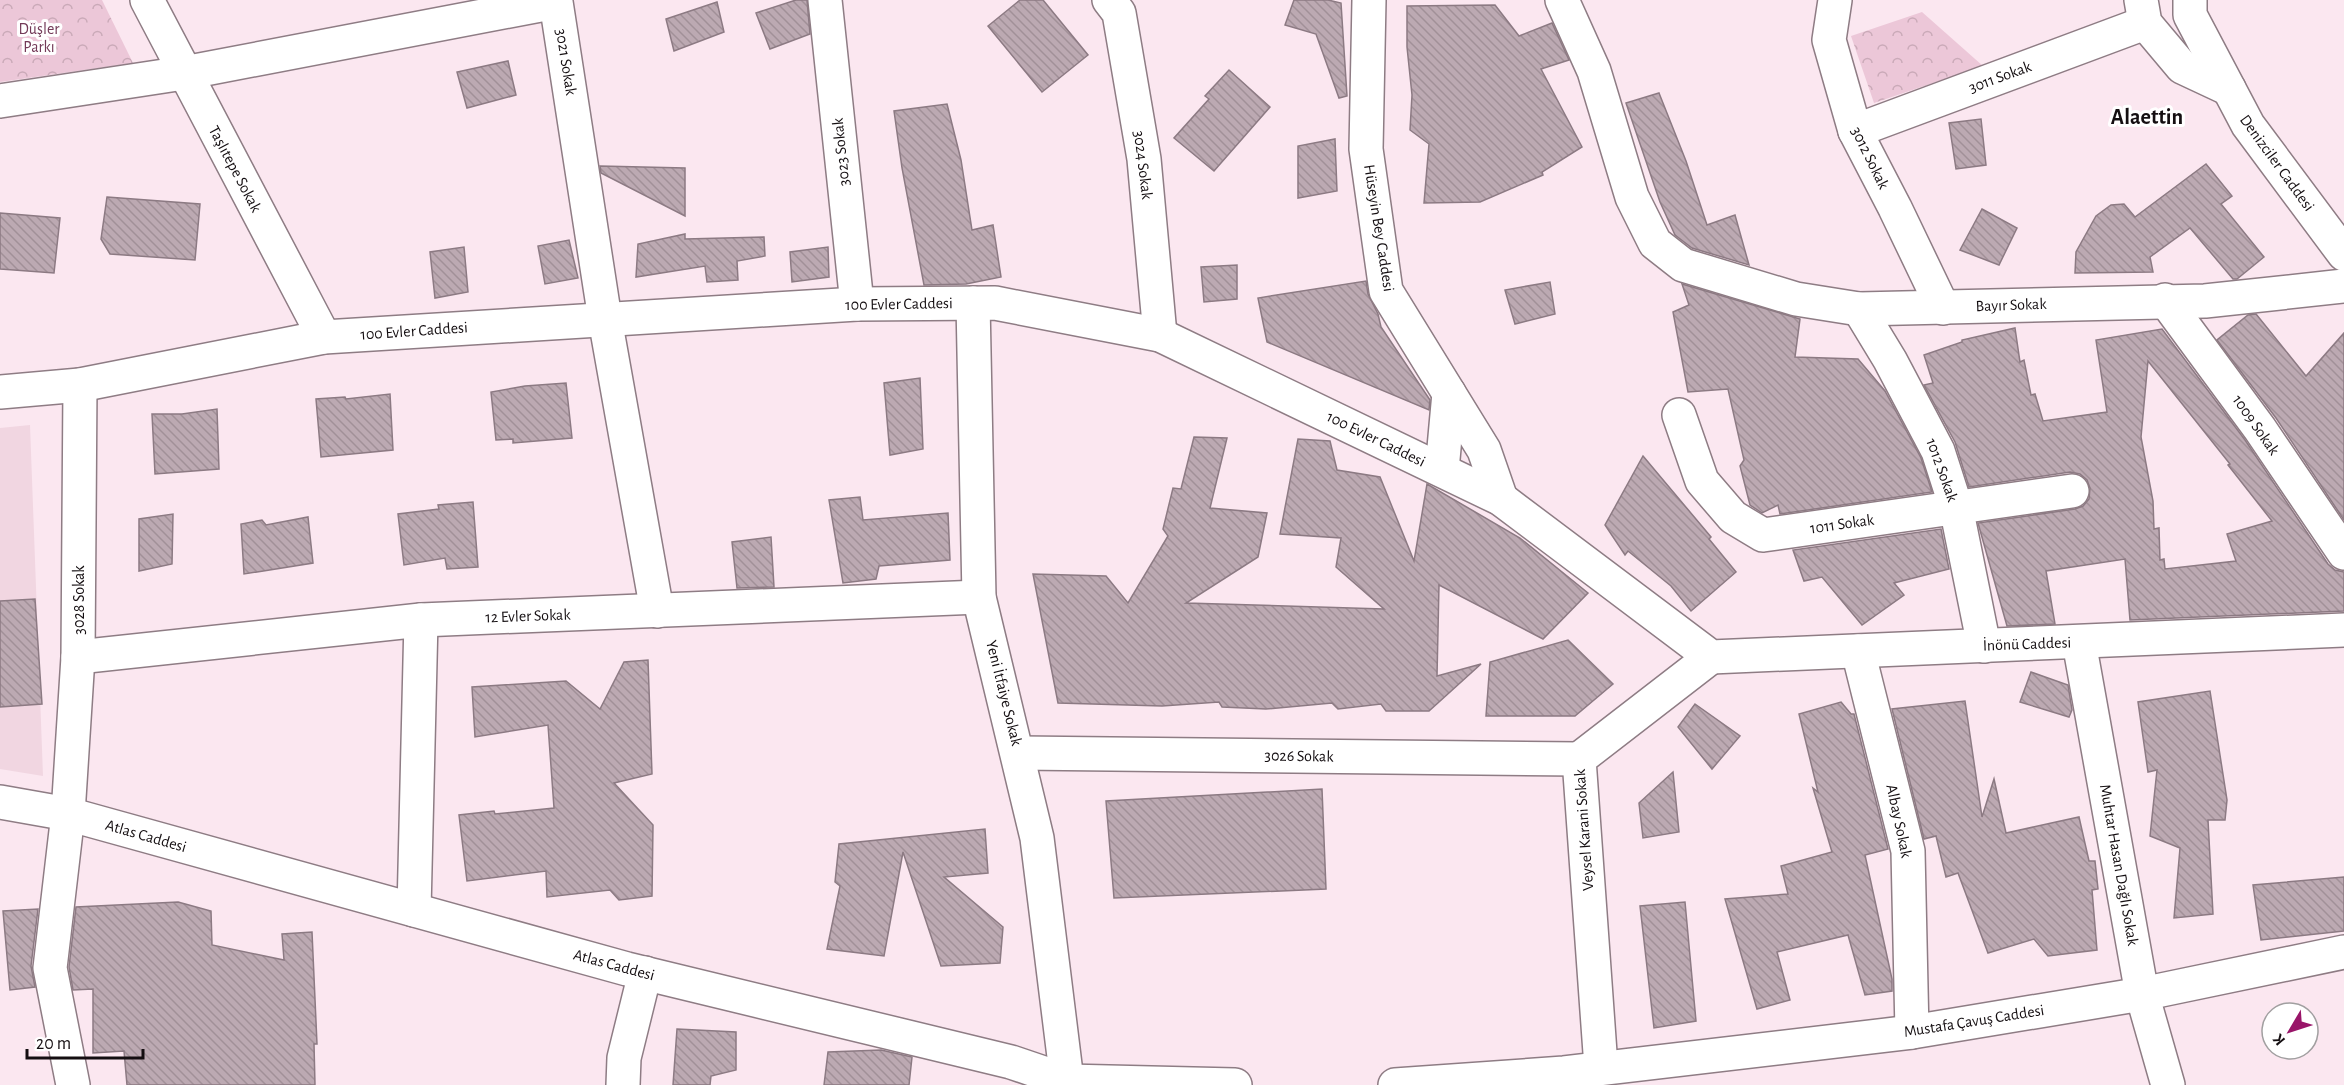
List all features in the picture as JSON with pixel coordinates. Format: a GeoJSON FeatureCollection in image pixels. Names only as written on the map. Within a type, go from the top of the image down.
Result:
{"type":"FeatureCollection","features":[{"type":"Feature","properties":{"kind":"street","name":"Taşlıtepe Sokak"},"geometry":{"type":"LineString","coordinates":[[147,0],[324,337]]}},
{"type":"Feature","properties":{"kind":"street","name":"3023 Sokak"},"geometry":{"type":"LineString","coordinates":[[825,0],[857,304]]}},
{"type":"Feature","properties":{"kind":"street","name":"3024 Sokak"},"geometry":{"type":"LineString","coordinates":[[1109,0],[1119,13],[1144,159],[1160,335]]}},
{"type":"Feature","properties":{"kind":"street","name":"Hüseyin Bey Caddesi"},"geometry":{"type":"LineString","coordinates":[[1369,0],[1366,149],[1386,291],[1484,450],[1501,499]]}},
{"type":"Feature","properties":{"kind":"street","name":"Bayır Sokak"},"geometry":{"type":"LineString","coordinates":[[1562,0],[1594,71],[1632,197],[1655,243],[1683,265],[1796,299],[1859,309],[2165,300],[2205,301],[2344,286]]}},
{"type":"Feature","properties":{"kind":"street","name":"3012 Sokak"},"geometry":{"type":"LineString","coordinates":[[1835,0],[1829,40],[1855,131],[1943,308]]}},
{"type":"Feature","properties":{"kind":"street","name":"Denizciler Caddesi"},"geometry":{"type":"LineString","coordinates":[[2190,0],[2190,15],[2248,125],[2344,254]]}},
{"type":"Feature","properties":{"kind":"street","name":"3021 Sokak"},"geometry":{"type":"LineString","coordinates":[[184,73],[556,2],[605,319]]}},
{"type":"Feature","properties":{"kind":"street"},"geometry":{"type":"LineString","coordinates":[[2143,11],[2182,67],[2229,89]]}},
{"type":"Feature","properties":{"kind":"street","name":"3011 Sokak"},"geometry":{"type":"LineString","coordinates":[[1855,131],[2143,11]]}},
{"type":"Feature","properties":{"kind":"street"},"geometry":{"type":"LineString","coordinates":[[0,101],[184,73]]}},
{"type":"Feature","properties":{"kind":"street","name":"1009 Sokak"},"geometry":{"type":"LineString","coordinates":[[2165,300],[2260,429],[2344,553]]}},
{"type":"Feature","properties":{"kind":"street","name":"Yeni İtfaiye Sokak"},"geometry":{"type":"LineString","coordinates":[[972,303],[979,597],[1019,753],[1037,838],[1070,1083]]}},
{"type":"Feature","properties":{"kind":"street","name":"100 Evler Caddesi"},"geometry":{"type":"LineString","coordinates":[[0,392],[80,385],[324,337],[857,304],[995,303],[1160,335],[1501,499],[1710,657]]}},
{"type":"Feature","properties":{"kind":"street","name":"1012 Sokak"},"geometry":{"type":"LineString","coordinates":[[1859,309],[1890,360],[1938,451],[1956,507],[1984,646]]}},
{"type":"Feature","properties":{"kind":"street"},"geometry":{"type":"LineString","coordinates":[[605,319],[657,610]]}},
{"type":"Feature","properties":{"kind":"street","name":"3028 Sokak"},"geometry":{"type":"LineString","coordinates":[[73,1085],[50,968],[68,814],[78,657],[80,385]]}},
{"type":"Feature","properties":{"kind":"street"},"geometry":{"type":"LineString","coordinates":[[1442,470],[1449,393]]}},
{"type":"Feature","properties":{"kind":"street","name":"1011 Sokak"},"geometry":{"type":"LineString","coordinates":[[1678,415],[1702,481],[1733,517],[1763,535],[2072,491]]}},
{"type":"Feature","properties":{"kind":"street","name":"12 Evler Sokak"},"geometry":{"type":"LineString","coordinates":[[78,657],[421,620],[979,597]]}},
{"type":"Feature","properties":{"kind":"street"},"geometry":{"type":"LineString","coordinates":[[414,910],[421,620]]}},
{"type":"Feature","properties":{"kind":"street","name":"İnönü Caddesi"},"geometry":{"type":"LineString","coordinates":[[1710,657],[2344,630]]}},
{"type":"Feature","properties":{"kind":"street","name":"Muhtar Hasan Dağlı Sokak"},"geometry":{"type":"LineString","coordinates":[[2079,642],[2142,994],[2168,1085]]}},
{"type":"Feature","properties":{"kind":"street","name":"Albay Sokak"},"geometry":{"type":"LineString","coordinates":[[1858,651],[1908,851],[1912,1032]]}},
{"type":"Feature","properties":{"kind":"street","name":"Veysel Karani Sokak"},"geometry":{"type":"LineString","coordinates":[[1601,1067],[1579,759],[1710,657]]}},
{"type":"Feature","properties":{"kind":"street","name":"3026 Sokak"},"geometry":{"type":"LineString","coordinates":[[1019,753],[1579,759]]}},
{"type":"Feature","properties":{"kind":"street","name":"Atlas Caddesi"},"geometry":{"type":"LineString","coordinates":[[0,802],[68,814],[1007,1073],[1070,1083],[1235,1085]]}},
{"type":"Feature","properties":{"kind":"street","name":"Mustafa Çavuş Caddesi"},"geometry":{"type":"LineString","coordinates":[[1601,1067],[1912,1032],[2142,994],[2344,952]]}},
{"type":"Feature","properties":{"kind":"street"},"geometry":{"type":"LineString","coordinates":[[623,1085],[624,1058],[645,973]]}},
{"type":"Feature","properties":{"kind":"street"},"geometry":{"type":"LineString","coordinates":[[1395,1085],[1564,1079],[1601,1067]]}},
{"type":"Feature","properties":{"kind":"shaded area"},"geometry":{"type":"Polygon","coordinates":[[[30,425],[43,776],[0,769],[0,428],[30,425]]]}},
{"type":"Feature","properties":{"kind":"green space","name":"Düşler Parkı"},"geometry":{"type":"Polygon","coordinates":[[[0,0],[102,0],[133,63],[0,82],[0,0]]]}},
{"type":"Feature","properties":{"kind":"green space"},"geometry":{"type":"Polygon","coordinates":[[[1922,12],[1983,66],[1874,103],[1851,36],[1922,12]]]}},
{"type":"Feature","properties":{"kind":"building"},"geometry":{"type":"Polygon","coordinates":[[[796,0],[807,0],[810,34],[770,49],[756,13],[796,0]]]}},
{"type":"Feature","properties":{"kind":"building"},"geometry":{"type":"Polygon","coordinates":[[[1020,0],[1043,0],[1088,55],[1042,92],[988,26],[1020,0]]]}},
{"type":"Feature","properties":{"kind":"building"},"geometry":{"type":"Polygon","coordinates":[[[1294,0],[1328,0],[1341,3],[1347,96],[1339,98],[1316,34],[1285,25],[1294,0]]]}},
{"type":"Feature","properties":{"kind":"building"},"geometry":{"type":"Polygon","coordinates":[[[717,2],[724,32],[674,51],[666,19],[717,2]]]}},
{"type":"Feature","properties":{"kind":"building"},"geometry":{"type":"Polygon","coordinates":[[[1495,5],[1519,36],[1552,23],[1569,60],[1541,69],[1582,147],[1542,172],[1543,175],[1480,202],[1424,203],[1429,144],[1410,130],[1412,95],[1407,47],[1407,6],[1495,5]]]}},
{"type":"Feature","properties":{"kind":"building"},"geometry":{"type":"Polygon","coordinates":[[[508,61],[516,95],[467,108],[457,72],[508,61]]]}},
{"type":"Feature","properties":{"kind":"building"},"geometry":{"type":"Polygon","coordinates":[[[1229,70],[1270,107],[1214,171],[1174,138],[1209,99],[1205,96],[1229,70]]]}},
{"type":"Feature","properties":{"kind":"building"},"geometry":{"type":"Polygon","coordinates":[[[1659,93],[1686,161],[1707,225],[1735,215],[1749,265],[1692,248],[1675,235],[1660,202],[1626,103],[1659,93]]]}},
{"type":"Feature","properties":{"kind":"building"},"geometry":{"type":"Polygon","coordinates":[[[947,104],[961,160],[972,230],[993,225],[1001,277],[966,284],[924,285],[902,168],[894,111],[947,104]]]}},
{"type":"Feature","properties":{"kind":"building"},"geometry":{"type":"Polygon","coordinates":[[[1981,119],[1986,165],[1956,169],[1949,123],[1981,119]]]}},
{"type":"Feature","properties":{"kind":"building"},"geometry":{"type":"Polygon","coordinates":[[[1335,139],[1337,191],[1298,198],[1298,146],[1335,139]]]}},
{"type":"Feature","properties":{"kind":"building"},"geometry":{"type":"Polygon","coordinates":[[[2206,164],[2232,196],[2221,204],[2264,257],[2237,279],[2233,279],[2190,228],[2150,257],[2153,272],[2075,273],[2076,252],[2096,216],[2111,205],[2124,204],[2135,217],[2206,164]]]}},
{"type":"Feature","properties":{"kind":"building"},"geometry":{"type":"Polygon","coordinates":[[[600,166],[685,168],[685,216],[601,173],[600,166]]]}},
{"type":"Feature","properties":{"kind":"building"},"geometry":{"type":"Polygon","coordinates":[[[107,197],[200,204],[195,260],[110,254],[101,239],[107,197]]]}},
{"type":"Feature","properties":{"kind":"building"},"geometry":{"type":"Polygon","coordinates":[[[1982,209],[2017,228],[1999,265],[1960,250],[1982,209]]]}},
{"type":"Feature","properties":{"kind":"building"},"geometry":{"type":"Polygon","coordinates":[[[0,213],[60,218],[54,273],[0,269],[0,213]]]}},
{"type":"Feature","properties":{"kind":"building"},"geometry":{"type":"Polygon","coordinates":[[[685,234],[685,239],[764,237],[765,256],[737,261],[738,280],[707,282],[705,266],[636,277],[638,244],[685,234]]]}},
{"type":"Feature","properties":{"kind":"building"},"geometry":{"type":"Polygon","coordinates":[[[569,240],[578,278],[545,284],[538,246],[569,240]]]}},
{"type":"Feature","properties":{"kind":"building"},"geometry":{"type":"Polygon","coordinates":[[[464,247],[468,292],[435,298],[430,252],[464,247]]]}},
{"type":"Feature","properties":{"kind":"building"},"geometry":{"type":"Polygon","coordinates":[[[828,247],[829,277],[792,282],[790,252],[828,247]]]}},
{"type":"Feature","properties":{"kind":"building"},"geometry":{"type":"Polygon","coordinates":[[[1237,265],[1237,299],[1204,302],[1201,267],[1237,265]]]}},
{"type":"Feature","properties":{"kind":"building"},"geometry":{"type":"Polygon","coordinates":[[[1366,281],[1368,294],[1378,314],[1381,327],[1430,400],[1429,410],[1267,342],[1258,298],[1366,281]]]}},
{"type":"Feature","properties":{"kind":"building"},"geometry":{"type":"Polygon","coordinates":[[[1550,282],[1555,314],[1515,324],[1505,290],[1550,282]]]}},
{"type":"Feature","properties":{"kind":"building"},"geometry":{"type":"Polygon","coordinates":[[[1682,284],[1800,319],[1795,357],[1858,359],[1885,391],[1921,458],[1932,492],[1780,514],[1778,505],[1762,513],[1750,505],[1740,466],[1744,460],[1728,389],[1688,392],[1673,312],[1689,305],[1682,284]]]}},
{"type":"Feature","properties":{"kind":"building"},"geometry":{"type":"Polygon","coordinates":[[[2256,314],[2306,376],[2344,333],[2344,520],[2276,418],[2217,340],[2248,315],[2256,314]]]}},
{"type":"Feature","properties":{"kind":"building"},"geometry":{"type":"Polygon","coordinates":[[[2015,328],[2020,362],[2024,360],[2031,395],[2035,394],[2043,421],[2107,412],[2096,340],[2162,329],[2245,440],[2328,564],[2335,570],[2344,572],[2344,611],[2130,620],[2125,559],[2046,571],[2055,624],[2007,626],[1978,523],[2075,509],[2083,506],[2089,499],[2090,488],[2087,480],[2080,474],[2070,472],[1969,487],[1955,442],[1924,385],[1933,383],[1924,355],[1962,342],[1962,340],[2015,328]],[[2148,361],[2141,437],[2153,501],[2154,529],[2159,528],[2160,560],[2164,559],[2165,569],[2236,561],[2227,534],[2272,521],[2228,465],[2230,464],[2148,361]]]}},
{"type":"Feature","properties":{"kind":"building"},"geometry":{"type":"Polygon","coordinates":[[[920,378],[923,449],[890,455],[884,383],[920,378]]]}},
{"type":"Feature","properties":{"kind":"building"},"geometry":{"type":"Polygon","coordinates":[[[566,383],[572,438],[513,443],[513,439],[496,440],[491,392],[525,386],[566,383]]]}},
{"type":"Feature","properties":{"kind":"building"},"geometry":{"type":"Polygon","coordinates":[[[390,394],[393,450],[321,457],[316,399],[345,397],[346,399],[390,394]]]}},
{"type":"Feature","properties":{"kind":"building"},"geometry":{"type":"Polygon","coordinates":[[[217,409],[219,469],[155,474],[152,414],[182,414],[217,409]]]}},
{"type":"Feature","properties":{"kind":"building"},"geometry":{"type":"Polygon","coordinates":[[[1194,437],[1227,438],[1210,508],[1267,513],[1258,557],[1186,603],[1384,609],[1336,567],[1341,538],[1280,534],[1298,439],[1330,441],[1337,470],[1380,477],[1414,561],[1427,484],[1520,538],[1588,593],[1543,639],[1439,585],[1437,676],[1481,664],[1429,711],[1386,711],[1381,704],[1338,709],[1332,703],[1266,709],[1222,707],[1219,702],[1162,706],[1058,703],[1033,574],[1106,576],[1128,603],[1168,536],[1163,529],[1173,488],[1181,489],[1194,437]]]}},
{"type":"Feature","properties":{"kind":"building"},"geometry":{"type":"Polygon","coordinates":[[[1643,456],[1711,537],[1709,539],[1736,572],[1691,611],[1671,586],[1628,551],[1625,555],[1605,525],[1643,456]]]}},
{"type":"Feature","properties":{"kind":"building"},"geometry":{"type":"Polygon","coordinates":[[[860,497],[863,520],[948,513],[950,560],[879,566],[876,579],[843,583],[829,500],[860,497]]]}},
{"type":"Feature","properties":{"kind":"building"},"geometry":{"type":"Polygon","coordinates":[[[473,502],[478,567],[447,569],[445,558],[404,565],[398,514],[439,509],[438,505],[473,502]]]}},
{"type":"Feature","properties":{"kind":"building"},"geometry":{"type":"Polygon","coordinates":[[[173,514],[172,564],[139,571],[139,519],[173,514]]]}},
{"type":"Feature","properties":{"kind":"building"},"geometry":{"type":"Polygon","coordinates":[[[308,517],[313,563],[244,574],[241,524],[262,520],[266,525],[308,517]]]}},
{"type":"Feature","properties":{"kind":"building"},"geometry":{"type":"Polygon","coordinates":[[[1941,529],[1949,569],[1894,583],[1904,595],[1862,625],[1822,577],[1804,581],[1793,550],[1941,529]]]}},
{"type":"Feature","properties":{"kind":"building"},"geometry":{"type":"Polygon","coordinates":[[[771,537],[774,587],[737,588],[732,542],[771,537]]]}},
{"type":"Feature","properties":{"kind":"building"},"geometry":{"type":"Polygon","coordinates":[[[35,599],[42,704],[0,707],[0,601],[35,599]]]}},
{"type":"Feature","properties":{"kind":"building"},"geometry":{"type":"Polygon","coordinates":[[[1568,640],[1613,684],[1575,716],[1486,716],[1490,662],[1568,640]]]}},
{"type":"Feature","properties":{"kind":"building"},"geometry":{"type":"Polygon","coordinates":[[[648,660],[652,774],[614,783],[653,825],[652,896],[619,900],[610,890],[547,897],[546,871],[467,881],[459,815],[554,808],[548,725],[475,737],[472,687],[566,681],[600,709],[624,662],[648,660]]]}},
{"type":"Feature","properties":{"kind":"building"},"geometry":{"type":"Polygon","coordinates":[[[2031,672],[2068,685],[2072,710],[2069,717],[2020,702],[2031,672]]]}},
{"type":"Feature","properties":{"kind":"building"},"geometry":{"type":"Polygon","coordinates":[[[2210,691],[2227,800],[2225,820],[2208,820],[2213,914],[2174,918],[2180,848],[2150,836],[2157,770],[2148,772],[2138,702],[2210,691]]]}},
{"type":"Feature","properties":{"kind":"building"},"geometry":{"type":"Polygon","coordinates":[[[1965,701],[1982,817],[1994,779],[2006,833],[2079,817],[2089,861],[2095,861],[2098,889],[2092,890],[2097,950],[2048,956],[2034,939],[1988,953],[1958,873],[1946,877],[1936,836],[1924,839],[1892,709],[1965,701]]]}},
{"type":"Feature","properties":{"kind":"building"},"geometry":{"type":"Polygon","coordinates":[[[1841,702],[1851,714],[1854,714],[1888,849],[1865,855],[1892,979],[1892,991],[1865,995],[1848,935],[1777,952],[1790,1000],[1757,1009],[1725,899],[1788,894],[1781,866],[1832,852],[1813,788],[1818,792],[1799,714],[1841,702]]]}},
{"type":"Feature","properties":{"kind":"building"},"geometry":{"type":"Polygon","coordinates":[[[1695,704],[1740,736],[1712,769],[1678,727],[1695,704]]]}},
{"type":"Feature","properties":{"kind":"building"},"geometry":{"type":"Polygon","coordinates":[[[1673,772],[1679,832],[1643,838],[1639,803],[1673,772]]]}},
{"type":"Feature","properties":{"kind":"building"},"geometry":{"type":"Polygon","coordinates":[[[1322,789],[1326,889],[1114,898],[1106,801],[1322,789]]]}},
{"type":"Feature","properties":{"kind":"building"},"geometry":{"type":"Polygon","coordinates":[[[985,829],[988,873],[944,877],[1003,927],[1000,963],[941,966],[903,852],[884,956],[827,949],[840,886],[835,882],[839,844],[985,829]]]}},
{"type":"Feature","properties":{"kind":"building"},"geometry":{"type":"Polygon","coordinates":[[[2344,877],[2344,931],[2261,940],[2253,885],[2344,877]]]}},
{"type":"Feature","properties":{"kind":"building"},"geometry":{"type":"Polygon","coordinates":[[[178,902],[211,911],[212,945],[284,960],[282,934],[312,932],[317,1044],[314,1044],[315,1085],[127,1085],[124,1051],[93,1053],[93,989],[73,990],[69,967],[76,907],[178,902]]]}},
{"type":"Feature","properties":{"kind":"building"},"geometry":{"type":"Polygon","coordinates":[[[1685,902],[1696,1021],[1654,1028],[1640,906],[1685,902]]]}},
{"type":"Feature","properties":{"kind":"building"},"geometry":{"type":"Polygon","coordinates":[[[38,909],[31,966],[35,987],[10,990],[3,911],[38,909]]]}},
{"type":"Feature","properties":{"kind":"building"},"geometry":{"type":"Polygon","coordinates":[[[677,1029],[736,1032],[736,1070],[711,1076],[710,1085],[673,1085],[677,1029]]]}},
{"type":"Feature","properties":{"kind":"building"},"geometry":{"type":"Polygon","coordinates":[[[881,1050],[912,1057],[909,1085],[824,1085],[828,1052],[881,1050]]]}},
{"type":"Feature","properties":{"kind":"district","name":"Alaettin"},"geometry":{"type":"Point","coordinates":[2147,117]}}]}
